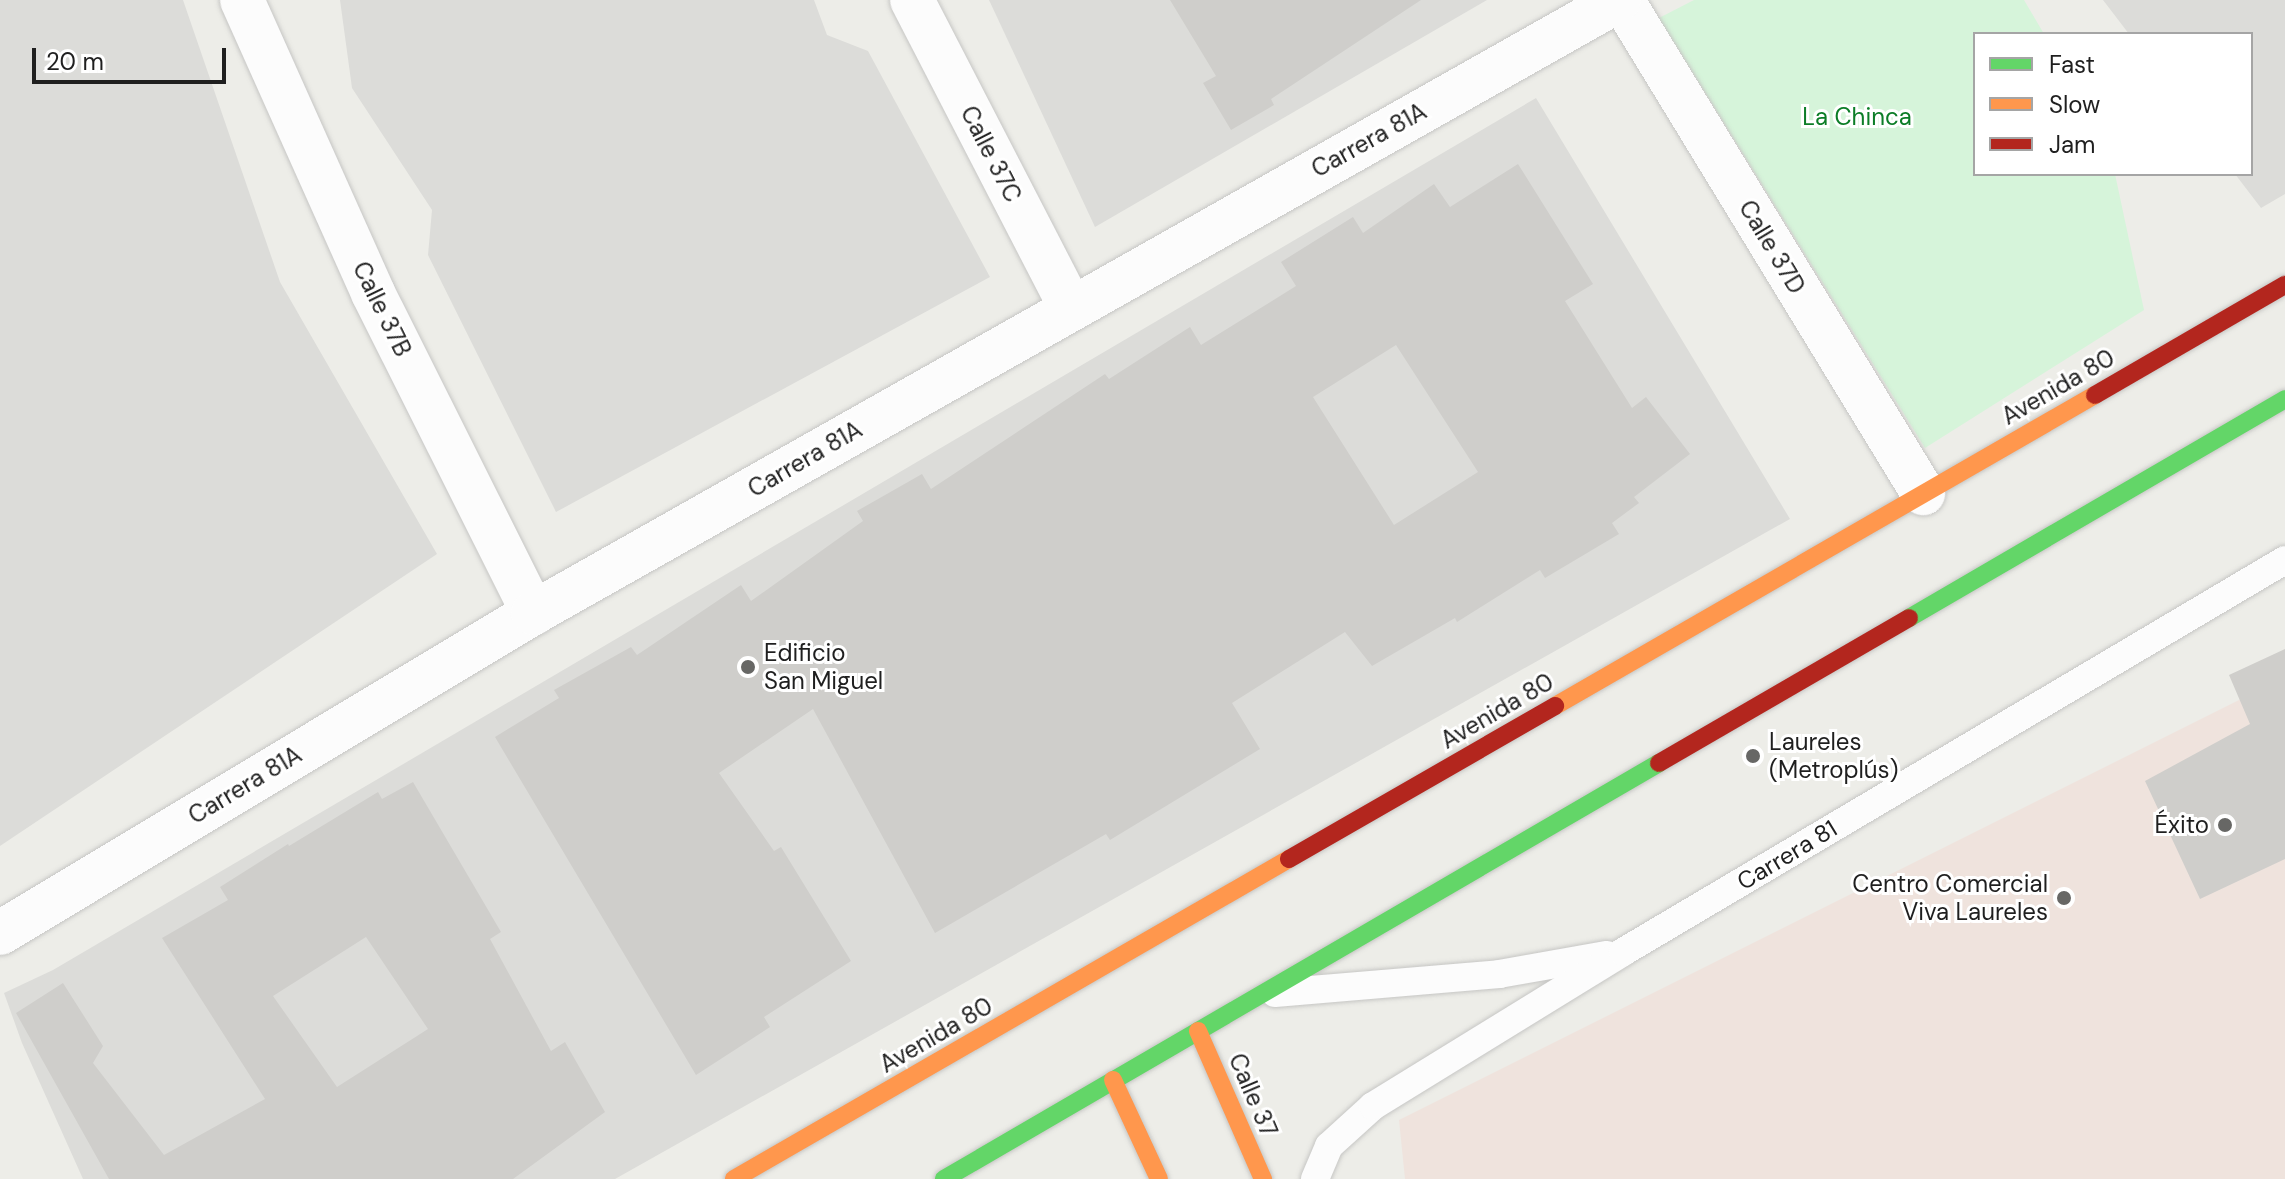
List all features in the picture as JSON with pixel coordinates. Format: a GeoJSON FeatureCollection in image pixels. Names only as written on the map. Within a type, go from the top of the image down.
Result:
{"type":"FeatureCollection","features":[{"type":"Feature","properties":{"kind":"main road","name":"Avenida 80"},"geometry":{"type":"LineString","coordinates":[[734,1179],[2285,285]]}},
{"type":"Feature","properties":{"kind":"main road"},"geometry":{"type":"LineString","coordinates":[[944,1179],[2285,399]]}},
{"type":"Feature","properties":{"kind":"main road","name":"Calle 37"},"geometry":{"type":"LineString","coordinates":[[1198,1031],[1263,1179]]}},
{"type":"Feature","properties":{"kind":"main road"},"geometry":{"type":"LineString","coordinates":[[1113,1080],[1159,1179]]}},
{"type":"Feature","properties":{"kind":"street","name":"Calle 37B"},"geometry":{"type":"LineString","coordinates":[[242,0],[373,293],[533,613]]}},
{"type":"Feature","properties":{"kind":"street","name":"Calle 37C"},"geometry":{"type":"LineString","coordinates":[[912,0],[1071,308]]}},
{"type":"Feature","properties":{"kind":"street","name":"Carrera 81A"},"geometry":{"type":"LineString","coordinates":[[0,933],[533,613],[1621,0]]}},
{"type":"Feature","properties":{"kind":"street","name":"Calle 37D"},"geometry":{"type":"LineString","coordinates":[[1621,0],[1923,493]]}},
{"type":"Feature","properties":{"kind":"lane","name":"Carrera 81"},"geometry":{"type":"LineString","coordinates":[[1315,1179],[1329,1146],[1373,1106],[1623,952],[2285,560]]}},
{"type":"Feature","properties":{"kind":"lane"},"geometry":{"type":"LineString","coordinates":[[1263,994],[1499,974],[1623,952]]}},
{"type":"Feature","properties":{"kind":"shaded area"},"geometry":{"type":"Polygon","coordinates":[[[0,0],[183,0],[280,282],[437,554],[0,846],[0,0]]]}},
{"type":"Feature","properties":{"kind":"shaded area"},"geometry":{"type":"Polygon","coordinates":[[[340,0],[814,0],[827,35],[868,51],[990,277],[556,512],[428,255],[432,210],[352,88],[340,0]]]}},
{"type":"Feature","properties":{"kind":"shaded area"},"geometry":{"type":"Polygon","coordinates":[[[989,0],[1487,0],[1095,227],[989,0]]]}},
{"type":"Feature","properties":{"kind":"shaded area"},"geometry":{"type":"Polygon","coordinates":[[[2103,0],[2285,0],[2285,194],[2261,208],[2237,176],[2253,176],[2253,32],[2127,32],[2103,0]]]}},
{"type":"Feature","properties":{"kind":"shaded area"},"geometry":{"type":"Polygon","coordinates":[[[1536,98],[1790,519],[615,1179],[83,1179],[22,1043],[4,993],[53,970],[1536,98]]]}},
{"type":"Feature","properties":{"kind":"shaded area","name":"Centro Comercial Viva Laureles"},"geometry":{"type":"Polygon","coordinates":[[[2285,677],[2285,1179],[1405,1179],[1399,1120],[2285,677]]]}},
{"type":"Feature","properties":{"kind":"green space","name":"La Chinca"},"geometry":{"type":"Polygon","coordinates":[[[1694,0],[2024,0],[2043,32],[1973,32],[1973,176],[2115,176],[2144,310],[1925,448],[1659,18],[1694,0]]]}},
{"type":"Feature","properties":{"kind":"building"},"geometry":{"type":"Polygon","coordinates":[[[1170,0],[1421,0],[1271,99],[1274,105],[1231,130],[1203,83],[1216,76],[1170,0]]]}},
{"type":"Feature","properties":{"kind":"building"},"geometry":{"type":"Polygon","coordinates":[[[1518,164],[1593,284],[1565,301],[1632,408],[1646,397],[1690,454],[1634,497],[1639,503],[1612,523],[1619,534],[1545,578],[1540,570],[1457,622],[1455,618],[1372,666],[1345,632],[1232,703],[1260,749],[1110,840],[1106,834],[935,933],[813,709],[719,773],[774,851],[781,847],[851,961],[764,1017],[770,1027],[696,1075],[495,737],[559,698],[554,690],[631,647],[637,655],[741,585],[751,601],[863,521],[857,511],[922,474],[931,489],[1105,374],[1109,379],[1190,327],[1201,345],[1296,286],[1281,262],[1353,217],[1363,233],[1434,184],[1450,207],[1518,164]],[[1396,345],[1313,397],[1394,525],[1478,472],[1396,345]]]}},
{"type":"Feature","properties":{"kind":"building","name":"Éxito"},"geometry":{"type":"Polygon","coordinates":[[[2285,649],[2285,859],[2200,899],[2145,781],[2250,724],[2229,675],[2285,649]]]}},
{"type":"Feature","properties":{"kind":"building"},"geometry":{"type":"Polygon","coordinates":[[[413,782],[501,932],[490,939],[551,1051],[565,1042],[605,1112],[513,1179],[109,1179],[16,1013],[63,983],[103,1046],[93,1063],[164,1155],[265,1099],[162,938],[228,900],[220,887],[288,844],[378,792],[382,799],[413,782]],[[366,937],[273,996],[337,1087],[428,1029],[366,937]]]}},
{"type":"Feature","properties":{"kind":"traffic: fast"},"geometry":{"type":"LineString","coordinates":[[1909,618],[2285,399]]}},
{"type":"Feature","properties":{"kind":"traffic: fast"},"geometry":{"type":"LineString","coordinates":[[944,1179],[1659,763]]}},
{"type":"Feature","properties":{"kind":"traffic: slow"},"geometry":{"type":"LineString","coordinates":[[1555,706],[2095,395]]}},
{"type":"Feature","properties":{"kind":"traffic: slow"},"geometry":{"type":"LineString","coordinates":[[734,1179],[1289,859]]}},
{"type":"Feature","properties":{"kind":"traffic: slow"},"geometry":{"type":"LineString","coordinates":[[1198,1031],[1263,1179]]}},
{"type":"Feature","properties":{"kind":"traffic: slow"},"geometry":{"type":"LineString","coordinates":[[1113,1080],[1159,1179]]}},
{"type":"Feature","properties":{"kind":"traffic: jam"},"geometry":{"type":"LineString","coordinates":[[2095,395],[2285,285]]}},
{"type":"Feature","properties":{"kind":"traffic: jam"},"geometry":{"type":"LineString","coordinates":[[1659,763],[1909,618]]}},
{"type":"Feature","properties":{"kind":"traffic: jam"},"geometry":{"type":"LineString","coordinates":[[1289,859],[1555,706]]}},
{"type":"Feature","properties":{"kind":"place","name":"Edificio San Miguel"},"geometry":{"type":"Point","coordinates":[748,667]}},
{"type":"Feature","properties":{"kind":"place","name":"Laureles (Metroplús)"},"geometry":{"type":"Point","coordinates":[1753,756]}},
{"type":"Feature","properties":{"kind":"place","name":"Éxito"},"geometry":{"type":"Point","coordinates":[2225,825]}},
{"type":"Feature","properties":{"kind":"place","name":"Centro Comercial Viva Laureles"},"geometry":{"type":"Point","coordinates":[2064,898]}}]}
